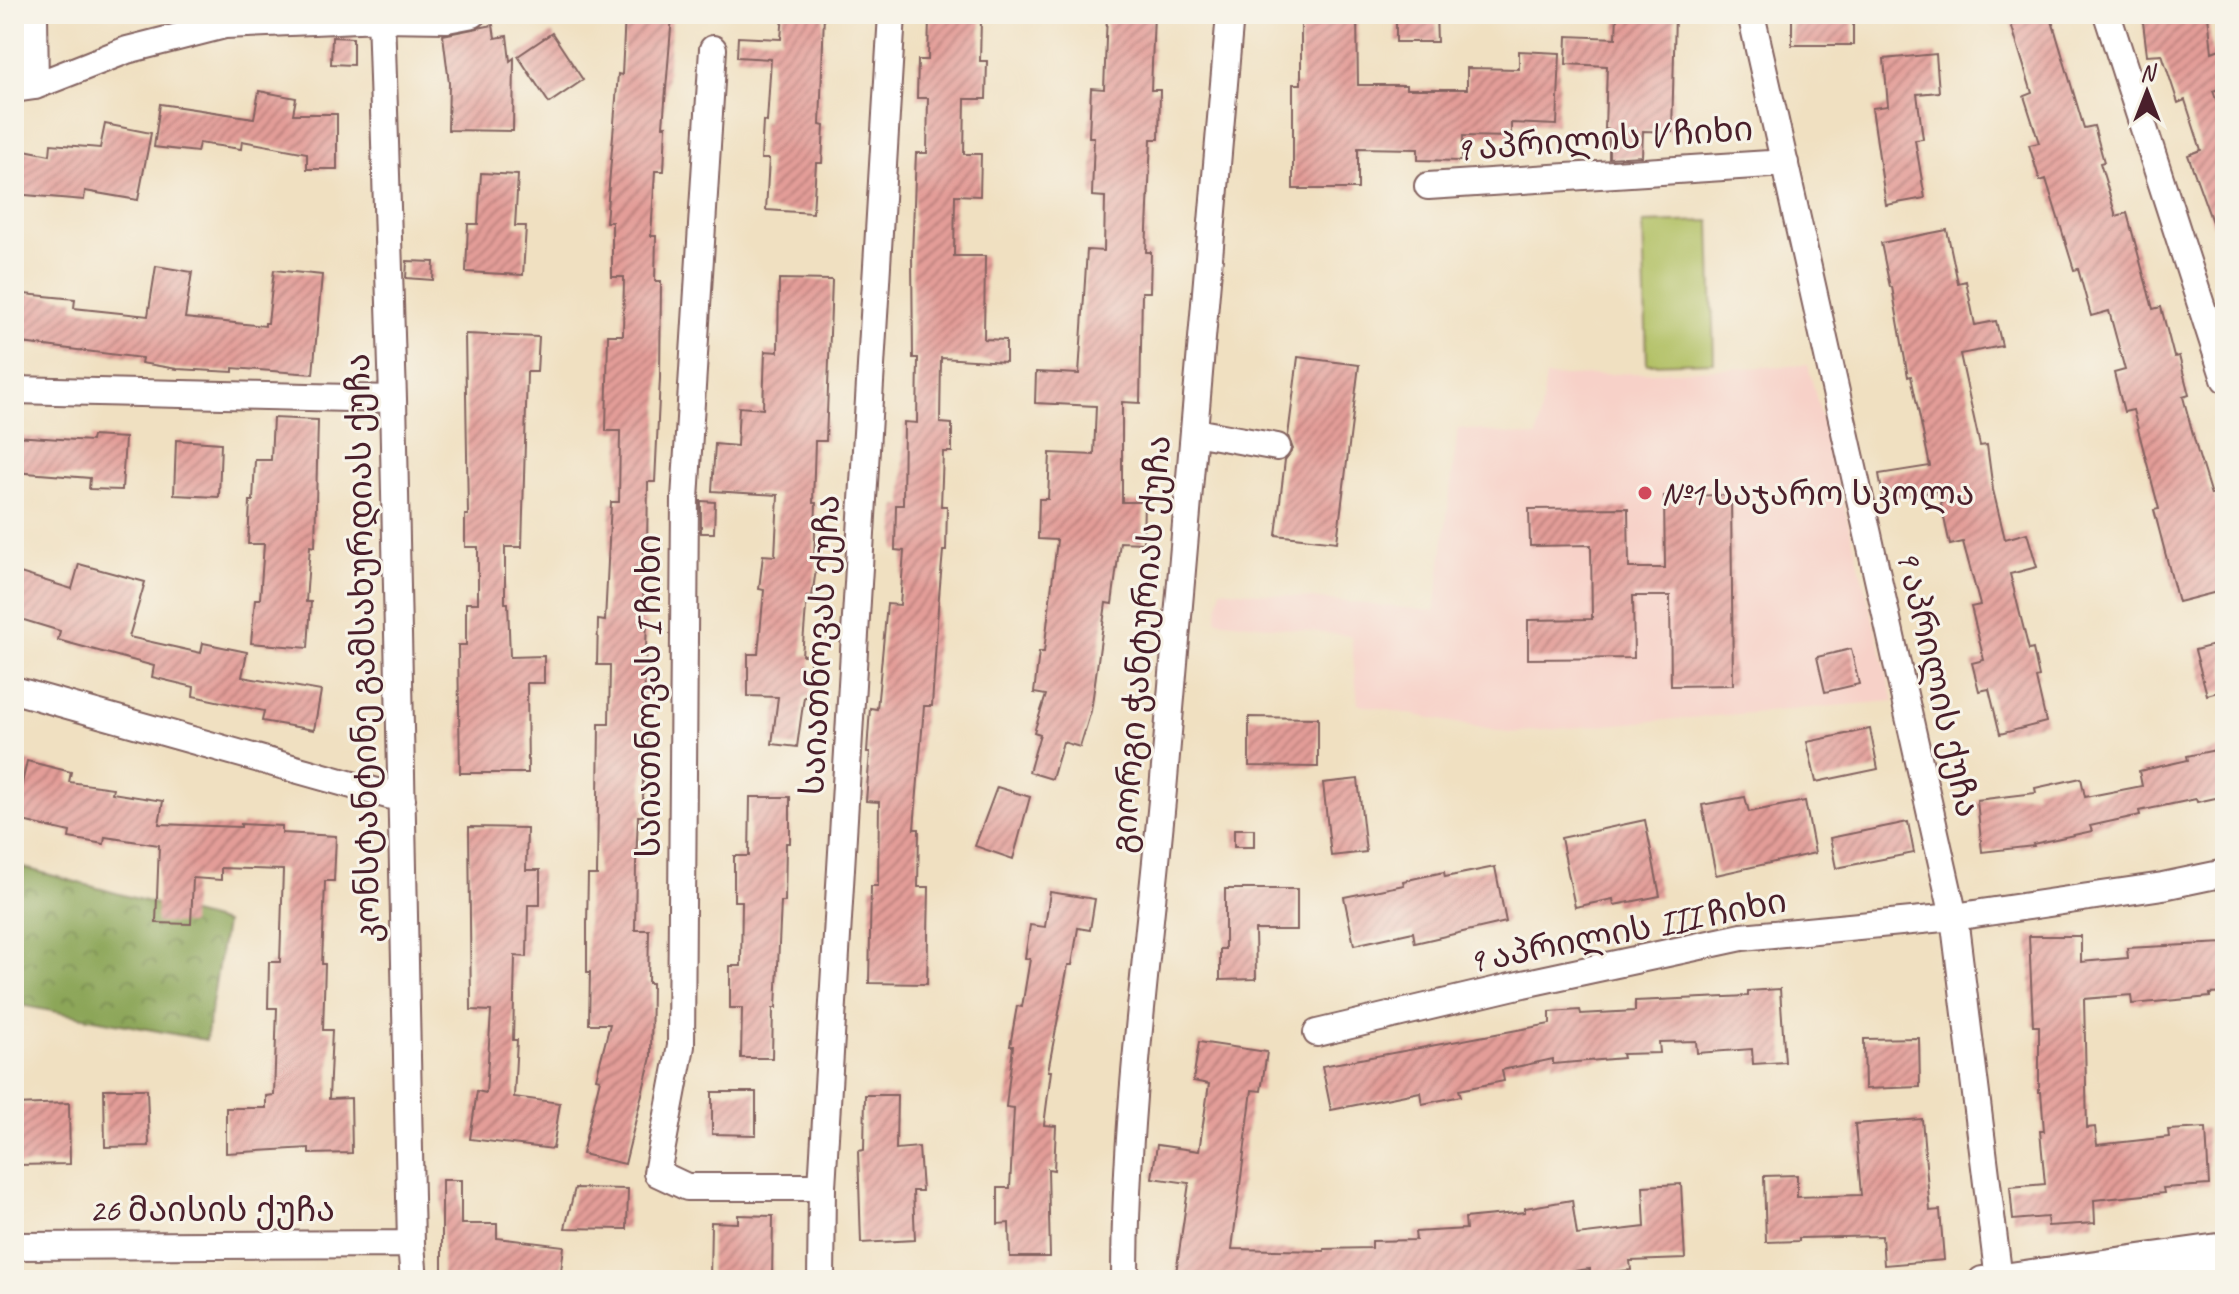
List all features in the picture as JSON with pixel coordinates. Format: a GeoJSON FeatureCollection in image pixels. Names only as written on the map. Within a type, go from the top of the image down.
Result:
{"type":"FeatureCollection","features":[{"type":"Feature","properties":{"kind":"street"},"geometry":{"type":"LineString","coordinates":[[34,14],[24,88],[127,50],[225,25],[381,16],[447,19],[473,14]]}},
{"type":"Feature","properties":{"kind":"street","name":"საიათნოვას ქუჩა"},"geometry":{"type":"LineString","coordinates":[[821,1280],[822,1187],[892,14]]}},
{"type":"Feature","properties":{"kind":"street","name":"გიორგი ჭანტურიას ქუჩა"},"geometry":{"type":"LineString","coordinates":[[1125,1280],[1125,1206],[1139,1022],[1195,432],[1230,14]]}},
{"type":"Feature","properties":{"kind":"street","name":"9 აპრილის ქუჩა"},"geometry":{"type":"LineString","coordinates":[[1751,14],[1954,917],[1993,1279]]}},
{"type":"Feature","properties":{"kind":"street"},"geometry":{"type":"LineString","coordinates":[[2107,14],[2225,379]]}},
{"type":"Feature","properties":{"kind":"street","name":"კონსტანტინე გამსახურდიას ქუჩა"},"geometry":{"type":"LineString","coordinates":[[381,16],[414,1280]]}},
{"type":"Feature","properties":{"kind":"street","name":"საიათნოვას I ჩიხი"},"geometry":{"type":"LineString","coordinates":[[713,49],[685,499],[681,1046],[657,1173],[687,1187],[822,1187]]}},
{"type":"Feature","properties":{"kind":"street","name":"9 აპრილის V ჩიხი"},"geometry":{"type":"LineString","coordinates":[[1428,186],[1785,163]]}},
{"type":"Feature","properties":{"kind":"street"},"geometry":{"type":"LineString","coordinates":[[14,390],[393,399]]}},
{"type":"Feature","properties":{"kind":"street"},"geometry":{"type":"LineString","coordinates":[[1195,432],[1277,447]]}},
{"type":"Feature","properties":{"kind":"street"},"geometry":{"type":"LineString","coordinates":[[14,690],[402,799]]}},
{"type":"Feature","properties":{"kind":"street","name":"9 აპრილის III ჩიხი"},"geometry":{"type":"LineString","coordinates":[[1317,1033],[1523,984],[1742,937],[1954,917],[2163,886],[2225,873]]}},
{"type":"Feature","properties":{"kind":"street","name":"26 მაისის ქუჩა"},"geometry":{"type":"LineString","coordinates":[[14,1246],[411,1244]]}},
{"type":"Feature","properties":{"kind":"street"},"geometry":{"type":"LineString","coordinates":[[1993,1279],[2225,1246]]}},
{"type":"Feature","properties":{"kind":"street"},"geometry":{"type":"LineString","coordinates":[[2132,1280],[2225,1267]]}},
{"type":"Feature","properties":{"kind":"shaded area","name":"№1 საჯარო სკოლა"},"geometry":{"type":"Polygon","coordinates":[[[1808,365],[1894,701],[1508,733],[1358,704],[1351,636],[1216,620],[1221,589],[1435,611],[1458,428],[1537,437],[1546,377],[1808,365]]]}},
{"type":"Feature","properties":{"kind":"green space"},"geometry":{"type":"Polygon","coordinates":[[[1710,221],[1714,362],[1647,364],[1643,223],[1710,221]]]}},
{"type":"Feature","properties":{"kind":"green space"},"geometry":{"type":"Polygon","coordinates":[[[14,865],[225,923],[206,1040],[14,1004],[14,865]]]}},
{"type":"Feature","properties":{"kind":"building"},"geometry":{"type":"Polygon","coordinates":[[[625,14],[672,16],[663,126],[666,126],[664,171],[655,171],[651,236],[656,236],[655,281],[661,281],[660,378],[655,482],[648,482],[647,546],[644,546],[643,621],[647,621],[643,725],[647,725],[646,768],[643,768],[643,816],[638,816],[636,864],[635,930],[649,930],[651,1057],[625,1164],[582,1154],[610,1024],[589,1024],[587,924],[588,875],[597,875],[599,724],[609,724],[610,665],[597,665],[598,620],[605,621],[611,502],[619,502],[620,431],[606,431],[608,335],[623,335],[624,277],[612,277],[612,222],[606,222],[618,74],[622,75],[625,14]]]}},
{"type":"Feature","properties":{"kind":"building"},"geometry":{"type":"Polygon","coordinates":[[[783,14],[824,14],[820,125],[824,126],[822,163],[816,163],[813,213],[766,210],[769,159],[761,159],[771,59],[737,57],[738,37],[781,39],[783,14]]]}},
{"type":"Feature","properties":{"kind":"building"},"geometry":{"type":"Polygon","coordinates":[[[1107,14],[1154,14],[1151,90],[1160,90],[1159,139],[1151,139],[1146,252],[1151,252],[1150,292],[1142,292],[1140,403],[1122,402],[1122,502],[1144,502],[1143,543],[1120,542],[1112,604],[1106,603],[1091,711],[1080,747],[1063,742],[1052,779],[1029,772],[1040,734],[1034,732],[1046,695],[1034,693],[1039,652],[1044,652],[1057,540],[1038,539],[1039,499],[1048,499],[1050,453],[1094,455],[1096,406],[1035,403],[1036,372],[1079,374],[1087,250],[1104,251],[1105,197],[1092,196],[1094,137],[1089,137],[1091,88],[1104,89],[1107,14]]]}},
{"type":"Feature","properties":{"kind":"building"},"geometry":{"type":"Polygon","coordinates":[[[1301,14],[1357,14],[1358,85],[1467,89],[1467,68],[1519,69],[1519,51],[1560,53],[1557,125],[1511,123],[1511,137],[1463,136],[1462,161],[1418,160],[1418,149],[1358,148],[1358,189],[1293,189],[1293,84],[1301,84],[1301,14]]]}},
{"type":"Feature","properties":{"kind":"building"},"geometry":{"type":"Polygon","coordinates":[[[1396,14],[1436,14],[1437,42],[1396,42],[1396,14]]]}},
{"type":"Feature","properties":{"kind":"building"},"geometry":{"type":"Polygon","coordinates":[[[1617,14],[1675,14],[1672,132],[1643,131],[1642,156],[1609,158],[1609,130],[1605,129],[1607,66],[1566,64],[1567,36],[1616,38],[1617,14]]]}},
{"type":"Feature","properties":{"kind":"building"},"geometry":{"type":"Polygon","coordinates":[[[1792,14],[1853,14],[1853,45],[1792,45],[1792,14]]]}},
{"type":"Feature","properties":{"kind":"building"},"geometry":{"type":"Polygon","coordinates":[[[2008,14],[2050,14],[2084,128],[2094,126],[2104,162],[2100,163],[2116,216],[2127,213],[2153,309],[2161,307],[2174,357],[2179,356],[2189,395],[2183,397],[2225,536],[2225,590],[2178,602],[2154,510],[2159,509],[2133,410],[2124,412],[2114,373],[2125,370],[2109,311],[2091,316],[2046,179],[2040,181],[2029,145],[2039,143],[2024,96],[2032,93],[2008,14]]]}},
{"type":"Feature","properties":{"kind":"building"},"geometry":{"type":"Polygon","coordinates":[[[2208,15],[2212,52],[2225,47],[2225,87],[2213,91],[2225,125],[2225,249],[2222,250],[2188,155],[2201,150],[2185,100],[2178,103],[2162,54],[2147,55],[2143,22],[2208,15]]]}},
{"type":"Feature","properties":{"kind":"building"},"geometry":{"type":"Polygon","coordinates":[[[929,18],[981,19],[980,61],[987,61],[986,99],[965,99],[964,154],[981,154],[980,196],[955,195],[954,256],[985,256],[984,339],[1006,340],[1006,362],[941,358],[940,423],[952,424],[952,452],[943,452],[941,506],[947,506],[946,551],[943,551],[932,706],[924,706],[914,829],[919,829],[918,887],[929,887],[927,984],[869,983],[871,886],[878,886],[879,802],[866,801],[870,752],[867,752],[870,708],[877,709],[887,604],[900,605],[904,551],[895,550],[896,505],[903,505],[904,422],[917,423],[918,358],[913,358],[912,255],[916,153],[927,153],[928,98],[917,98],[918,60],[928,60],[929,18]]]}},
{"type":"Feature","properties":{"kind":"building"},"geometry":{"type":"Polygon","coordinates":[[[493,25],[495,38],[507,36],[510,61],[514,58],[513,131],[448,130],[449,83],[443,35],[493,25]]]}},
{"type":"Feature","properties":{"kind":"building"},"geometry":{"type":"Polygon","coordinates":[[[552,33],[583,80],[549,103],[518,56],[552,33]]]}},
{"type":"Feature","properties":{"kind":"building"},"geometry":{"type":"Polygon","coordinates":[[[332,37],[353,38],[353,65],[331,64],[332,37]]]}},
{"type":"Feature","properties":{"kind":"building"},"geometry":{"type":"Polygon","coordinates":[[[1936,54],[1939,92],[1917,94],[1923,139],[1915,140],[1925,198],[1886,205],[1872,108],[1888,106],[1884,59],[1936,54]]]}},
{"type":"Feature","properties":{"kind":"building"},"geometry":{"type":"Polygon","coordinates":[[[259,91],[296,98],[293,114],[337,114],[337,169],[307,169],[307,153],[242,141],[241,149],[199,143],[197,152],[154,147],[160,104],[254,118],[259,91]]]}},
{"type":"Feature","properties":{"kind":"building"},"geometry":{"type":"Polygon","coordinates":[[[105,124],[151,133],[138,200],[85,191],[84,200],[14,194],[14,148],[50,155],[51,144],[100,148],[105,124]]]}},
{"type":"Feature","properties":{"kind":"building"},"geometry":{"type":"Polygon","coordinates":[[[481,173],[518,175],[515,226],[526,226],[523,275],[466,272],[468,224],[478,224],[481,173]]]}},
{"type":"Feature","properties":{"kind":"building"},"geometry":{"type":"Polygon","coordinates":[[[1947,230],[1958,283],[1966,281],[1975,325],[1996,321],[2002,346],[1960,354],[1980,446],[1987,445],[1993,490],[2005,539],[2027,533],[2037,567],[2010,574],[2029,650],[2033,649],[2046,722],[2000,734],[1989,689],[1979,691],[1972,663],[1984,660],[1971,607],[1980,605],[1963,542],[1950,545],[1938,491],[1883,499],[1879,474],[1930,466],[1881,243],[1947,230]]]}},
{"type":"Feature","properties":{"kind":"building"},"geometry":{"type":"Polygon","coordinates":[[[407,261],[434,262],[433,280],[406,278],[407,261]]]}},
{"type":"Feature","properties":{"kind":"building"},"geometry":{"type":"Polygon","coordinates":[[[156,266],[192,272],[185,318],[265,326],[268,323],[274,270],[322,275],[313,374],[233,368],[233,372],[177,369],[141,363],[142,358],[14,342],[14,293],[75,299],[74,308],[148,316],[156,266]]]}},
{"type":"Feature","properties":{"kind":"building"},"geometry":{"type":"Polygon","coordinates":[[[779,279],[832,280],[826,441],[815,441],[813,503],[816,503],[814,562],[817,562],[812,597],[807,596],[802,655],[810,655],[810,697],[804,697],[797,747],[772,744],[778,697],[748,696],[748,654],[758,654],[764,590],[759,589],[763,555],[775,556],[778,495],[712,491],[715,444],[737,446],[739,407],[763,409],[765,351],[778,352],[779,279]]]}},
{"type":"Feature","properties":{"kind":"building"},"geometry":{"type":"Polygon","coordinates":[[[465,334],[539,337],[537,372],[527,372],[522,547],[505,547],[505,603],[508,603],[510,657],[544,656],[544,683],[527,683],[528,773],[460,773],[458,645],[466,645],[466,603],[478,603],[478,547],[465,547],[465,515],[468,515],[465,334]]]}},
{"type":"Feature","properties":{"kind":"building"},"geometry":{"type":"Polygon","coordinates":[[[1298,357],[1359,365],[1337,542],[1276,535],[1285,460],[1293,449],[1288,436],[1298,357]]]}},
{"type":"Feature","properties":{"kind":"building"},"geometry":{"type":"Polygon","coordinates":[[[273,418],[318,420],[315,547],[310,546],[306,602],[311,602],[308,648],[251,643],[255,599],[260,599],[264,544],[248,544],[250,501],[253,501],[255,460],[271,460],[273,418]]]}},
{"type":"Feature","properties":{"kind":"building"},"geometry":{"type":"Polygon","coordinates":[[[14,436],[91,441],[92,436],[125,438],[122,490],[89,489],[90,478],[14,472],[14,436]]]}},
{"type":"Feature","properties":{"kind":"building"},"geometry":{"type":"Polygon","coordinates":[[[176,440],[221,443],[219,497],[174,495],[176,440]]]}},
{"type":"Feature","properties":{"kind":"building"},"geometry":{"type":"Polygon","coordinates":[[[1731,495],[1733,685],[1671,686],[1670,596],[1633,596],[1634,658],[1528,659],[1528,620],[1592,619],[1591,545],[1530,546],[1529,509],[1628,508],[1629,568],[1665,568],[1664,496],[1731,495]]]}},
{"type":"Feature","properties":{"kind":"building"},"geometry":{"type":"Polygon","coordinates":[[[701,501],[715,502],[714,533],[701,533],[701,501]]]}},
{"type":"Feature","properties":{"kind":"building"},"geometry":{"type":"Polygon","coordinates":[[[79,564],[145,582],[129,637],[201,653],[203,643],[247,652],[242,677],[321,691],[314,730],[262,721],[264,711],[193,696],[194,687],[152,677],[154,666],[58,640],[60,631],[14,617],[14,571],[72,589],[79,564]]]}},
{"type":"Feature","properties":{"kind":"building"},"geometry":{"type":"Polygon","coordinates":[[[2225,642],[2225,690],[2207,695],[2195,650],[2225,642]]]}},
{"type":"Feature","properties":{"kind":"building"},"geometry":{"type":"Polygon","coordinates":[[[1851,649],[1859,684],[1825,692],[1817,657],[1851,649]]]}},
{"type":"Feature","properties":{"kind":"building"},"geometry":{"type":"Polygon","coordinates":[[[1249,717],[1318,718],[1318,767],[1249,766],[1249,717]]]}},
{"type":"Feature","properties":{"kind":"building"},"geometry":{"type":"Polygon","coordinates":[[[1870,729],[1878,769],[1816,782],[1807,742],[1870,729]]]}},
{"type":"Feature","properties":{"kind":"building"},"geometry":{"type":"Polygon","coordinates":[[[2225,748],[2225,796],[2139,811],[2140,815],[2090,826],[2092,831],[2034,846],[1982,852],[1977,800],[2036,793],[2035,788],[2081,778],[2085,797],[2142,786],[2139,771],[2225,748]]]}},
{"type":"Feature","properties":{"kind":"building"},"geometry":{"type":"Polygon","coordinates":[[[27,761],[71,772],[69,782],[113,788],[112,793],[163,801],[159,824],[282,826],[282,833],[336,836],[334,881],[325,881],[323,1030],[332,1030],[329,1099],[351,1098],[352,1153],[309,1154],[309,1148],[226,1153],[226,1108],[266,1108],[266,1096],[274,1095],[277,1008],[268,1008],[269,962],[280,962],[283,870],[221,868],[221,880],[193,878],[191,924],[156,923],[159,845],[105,837],[104,844],[69,838],[70,832],[14,819],[27,761]]]}},
{"type":"Feature","properties":{"kind":"building"},"geometry":{"type":"Polygon","coordinates":[[[1358,779],[1366,852],[1331,856],[1323,783],[1358,779]]]}},
{"type":"Feature","properties":{"kind":"building"},"geometry":{"type":"Polygon","coordinates":[[[997,787],[1030,797],[1013,859],[975,846],[997,787]]]}},
{"type":"Feature","properties":{"kind":"building"},"geometry":{"type":"Polygon","coordinates":[[[750,797],[790,797],[790,843],[786,843],[785,902],[781,902],[772,1058],[741,1058],[742,1008],[730,1008],[730,966],[741,966],[742,901],[734,901],[734,856],[749,856],[750,797]]]}},
{"type":"Feature","properties":{"kind":"building"},"geometry":{"type":"Polygon","coordinates":[[[1745,797],[1749,812],[1805,801],[1815,853],[1716,875],[1702,805],[1745,797]]]}},
{"type":"Feature","properties":{"kind":"building"},"geometry":{"type":"Polygon","coordinates":[[[1645,820],[1660,896],[1614,905],[1613,899],[1575,907],[1561,838],[1645,820]]]}},
{"type":"Feature","properties":{"kind":"building"},"geometry":{"type":"Polygon","coordinates":[[[1908,822],[1914,853],[1836,868],[1830,838],[1908,822]]]}},
{"type":"Feature","properties":{"kind":"building"},"geometry":{"type":"Polygon","coordinates":[[[469,827],[527,828],[526,870],[540,870],[540,905],[528,905],[527,957],[515,956],[513,1040],[517,1040],[514,1097],[560,1103],[553,1149],[470,1139],[477,1091],[486,1093],[491,1011],[471,1010],[469,827]]]}},
{"type":"Feature","properties":{"kind":"building"},"geometry":{"type":"Polygon","coordinates":[[[1234,829],[1254,829],[1254,847],[1234,847],[1234,829]]]}},
{"type":"Feature","properties":{"kind":"building"},"geometry":{"type":"Polygon","coordinates":[[[1495,867],[1506,922],[1415,943],[1413,932],[1354,945],[1344,897],[1404,885],[1403,881],[1444,872],[1445,877],[1495,867]]]}},
{"type":"Feature","properties":{"kind":"building"},"geometry":{"type":"Polygon","coordinates":[[[1225,889],[1297,889],[1297,930],[1255,930],[1256,979],[1220,980],[1220,949],[1225,949],[1225,889]]]}},
{"type":"Feature","properties":{"kind":"building"},"geometry":{"type":"Polygon","coordinates":[[[1050,892],[1095,899],[1090,930],[1078,928],[1048,1071],[1051,1071],[1044,1125],[1056,1126],[1054,1170],[1048,1169],[1050,1257],[1010,1257],[1009,1223],[998,1224],[998,1188],[1010,1188],[1014,1108],[1006,1107],[1013,1046],[1010,1046],[1017,1006],[1022,1007],[1030,959],[1025,958],[1030,925],[1045,927],[1050,892]]]}},
{"type":"Feature","properties":{"kind":"building"},"geometry":{"type":"Polygon","coordinates":[[[2029,936],[2081,936],[2081,962],[2128,958],[2127,948],[2225,943],[2225,993],[2132,1004],[2131,995],[2084,999],[2087,1128],[2095,1127],[2097,1145],[2169,1137],[2168,1130],[2206,1128],[2209,1185],[2163,1188],[2164,1193],[2094,1200],[2095,1223],[2048,1226],[2047,1217],[2013,1220],[2010,1187],[2045,1184],[2040,1131],[2044,1131],[2039,1092],[2039,1026],[2033,1026],[2029,936]]]}},
{"type":"Feature","properties":{"kind":"building"},"geometry":{"type":"Polygon","coordinates":[[[1780,989],[1785,1062],[1753,1064],[1752,1049],[1697,1053],[1696,1041],[1659,1042],[1660,1053],[1622,1054],[1623,1058],[1553,1064],[1553,1059],[1502,1070],[1504,1081],[1459,1090],[1461,1096],[1422,1104],[1420,1092],[1331,1110],[1322,1066],[1550,1024],[1550,1012],[1635,1011],[1635,1001],[1748,996],[1748,991],[1780,989]]]}},
{"type":"Feature","properties":{"kind":"building"},"geometry":{"type":"Polygon","coordinates":[[[1919,1038],[1920,1087],[1865,1089],[1864,1039],[1919,1038]]]}},
{"type":"Feature","properties":{"kind":"building"},"geometry":{"type":"Polygon","coordinates":[[[1199,1042],[1267,1052],[1261,1091],[1252,1090],[1232,1249],[1324,1251],[1372,1248],[1372,1241],[1416,1240],[1415,1232],[1466,1229],[1465,1218],[1525,1212],[1525,1208],[1572,1200],[1577,1235],[1645,1227],[1643,1186],[1681,1184],[1685,1259],[1630,1261],[1631,1270],[1590,1274],[1590,1269],[1501,1280],[1175,1280],[1189,1183],[1152,1178],[1157,1145],[1199,1151],[1209,1084],[1193,1081],[1199,1042]]]}},
{"type":"Feature","properties":{"kind":"building"},"geometry":{"type":"Polygon","coordinates":[[[104,1089],[147,1089],[149,1146],[105,1147],[104,1089]]]}},
{"type":"Feature","properties":{"kind":"building"},"geometry":{"type":"Polygon","coordinates":[[[712,1092],[756,1092],[756,1135],[712,1134],[712,1092]]]}},
{"type":"Feature","properties":{"kind":"building"},"geometry":{"type":"Polygon","coordinates":[[[865,1095],[897,1095],[896,1149],[919,1147],[922,1191],[913,1191],[915,1240],[861,1243],[858,1151],[864,1150],[865,1095]]]}},
{"type":"Feature","properties":{"kind":"building"},"geometry":{"type":"Polygon","coordinates":[[[69,1103],[70,1164],[16,1165],[15,1105],[69,1103]]]}},
{"type":"Feature","properties":{"kind":"building"},"geometry":{"type":"Polygon","coordinates":[[[1922,1119],[1930,1211],[1940,1210],[1944,1260],[1884,1265],[1882,1236],[1766,1242],[1764,1176],[1797,1175],[1797,1197],[1861,1195],[1855,1124],[1922,1119]]]}},
{"type":"Feature","properties":{"kind":"building"},"geometry":{"type":"Polygon","coordinates":[[[442,1180],[461,1180],[461,1224],[497,1224],[497,1238],[564,1246],[560,1280],[442,1277],[442,1180]]]}},
{"type":"Feature","properties":{"kind":"building"},"geometry":{"type":"Polygon","coordinates":[[[575,1188],[628,1189],[627,1229],[565,1228],[575,1188]]]}},
{"type":"Feature","properties":{"kind":"building"},"geometry":{"type":"Polygon","coordinates":[[[738,1215],[773,1216],[772,1280],[710,1280],[711,1222],[738,1223],[738,1215]]]}},
{"type":"Feature","properties":{"kind":"place","name":"№1 საჯარო სკოლა"},"geometry":{"type":"Point","coordinates":[1645,493]}}]}
